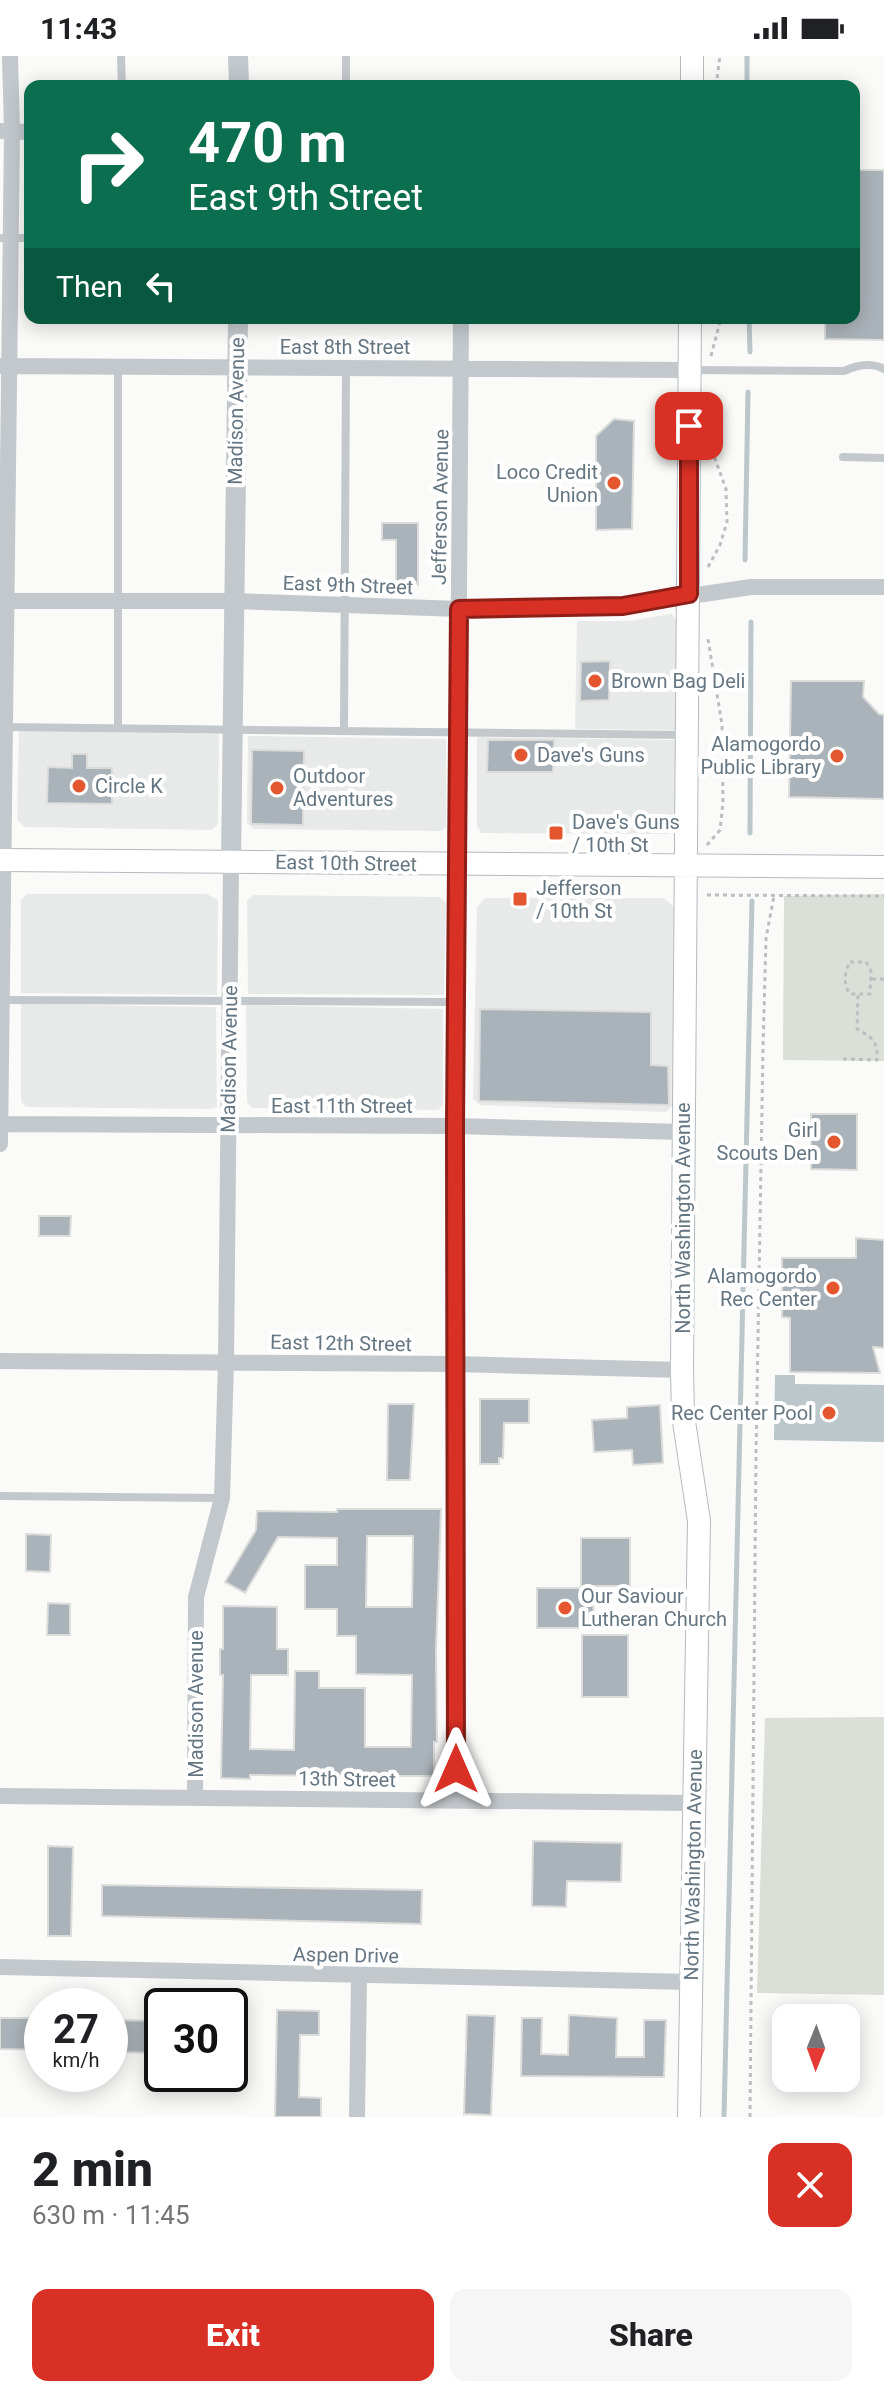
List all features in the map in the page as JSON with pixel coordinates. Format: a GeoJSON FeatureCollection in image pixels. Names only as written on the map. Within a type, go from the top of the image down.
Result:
{"type":"FeatureCollection","features":[{"type":"Feature","properties":{"kind":"main road"},"geometry":{"type":"LineString","coordinates":[[692,56],[692,80]]}},
{"type":"Feature","properties":{"kind":"main road","name":"North Washington Avenue"},"geometry":{"type":"LineString","coordinates":[[689,2117],[699,1521],[683,1415],[682,1370],[687,735],[698,593],[690,324]]}},
{"type":"Feature","properties":{"kind":"main road","name":"East 10th Street"},"geometry":{"type":"LineString","coordinates":[[1,860],[884,867]]}},
{"type":"Feature","properties":{"kind":"street"},"geometry":{"type":"LineString","coordinates":[[0,1144],[5,238],[10,56]]}},
{"type":"Feature","properties":{"kind":"street"},"geometry":{"type":"LineString","coordinates":[[238,56],[239,80]]}},
{"type":"Feature","properties":{"kind":"street","name":"Madison Avenue"},"geometry":{"type":"LineString","coordinates":[[195,1797],[196,1597],[222,1498],[226,1362],[238,324]]}},
{"type":"Feature","properties":{"kind":"street","name":"Jefferson Avenue"},"geometry":{"type":"LineString","coordinates":[[456,1800],[455,1126],[461,324]]}},
{"type":"Feature","properties":{"kind":"street","name":"East 8th Street"},"geometry":{"type":"LineString","coordinates":[[5,366],[689,370]]}},
{"type":"Feature","properties":{"kind":"street","name":"East 9th Street"},"geometry":{"type":"LineString","coordinates":[[3,601],[234,601],[459,609],[623,606],[751,587],[884,587]]}},
{"type":"Feature","properties":{"kind":"street","name":"East 11th Street"},"geometry":{"type":"LineString","coordinates":[[0,1124],[455,1126],[683,1132]]}},
{"type":"Feature","properties":{"kind":"street","name":"East 12th Street"},"geometry":{"type":"LineString","coordinates":[[0,1361],[456,1364],[682,1370]]}},
{"type":"Feature","properties":{"kind":"street","name":"13th Street"},"geometry":{"type":"LineString","coordinates":[[0,1796],[694,1803]]}},
{"type":"Feature","properties":{"kind":"street","name":"Aspen Drive"},"geometry":{"type":"LineString","coordinates":[[0,1967],[692,1982]]}},
{"type":"Feature","properties":{"kind":"street"},"geometry":{"type":"LineString","coordinates":[[357,2117],[359,1976]]}},
{"type":"Feature","properties":{"kind":"lane"},"geometry":{"type":"LineString","coordinates":[[121,56],[122,80]]}},
{"type":"Feature","properties":{"kind":"lane"},"geometry":{"type":"LineString","coordinates":[[346,56],[346,80]]}},
{"type":"Feature","properties":{"kind":"lane"},"geometry":{"type":"LineString","coordinates":[[689,370],[844,371],[857,365],[877,365],[884,369]]}},
{"type":"Feature","properties":{"kind":"lane"},"geometry":{"type":"LineString","coordinates":[[118,367],[118,728]]}},
{"type":"Feature","properties":{"kind":"lane"},"geometry":{"type":"LineString","coordinates":[[344,730],[346,367]]}},
{"type":"Feature","properties":{"kind":"lane"},"geometry":{"type":"LineString","coordinates":[[843,457],[884,458]]}},
{"type":"Feature","properties":{"kind":"lane"},"geometry":{"type":"LineString","coordinates":[[2,727],[687,735]]}},
{"type":"Feature","properties":{"kind":"lane"},"geometry":{"type":"LineString","coordinates":[[1,1000],[456,1002]]}},
{"type":"Feature","properties":{"kind":"lane"},"geometry":{"type":"LineString","coordinates":[[0,1496],[222,1498]]}},
{"type":"Feature","properties":{"kind":"path"},"geometry":{"type":"LineString","coordinates":[[717,80],[720,56]]}},
{"type":"Feature","properties":{"kind":"path"},"geometry":{"type":"LineString","coordinates":[[711,356],[719,324]]}},
{"type":"Feature","properties":{"kind":"path"},"geometry":{"type":"LineString","coordinates":[[698,593],[727,522],[726,489],[713,453],[717,426],[712,390]]}},
{"type":"Feature","properties":{"kind":"path"},"geometry":{"type":"LineString","coordinates":[[707,845],[720,830],[723,790],[722,725],[708,637]]}},
{"type":"Feature","properties":{"kind":"path"},"geometry":{"type":"LineString","coordinates":[[707,895],[884,896]]}},
{"type":"Feature","properties":{"kind":"path"},"geometry":{"type":"LineString","coordinates":[[750,2117],[763,1049],[766,938],[774,896]]}},
{"type":"Feature","properties":{"kind":"path"},"geometry":{"type":"LineString","coordinates":[[850,962],[866,962],[871,979],[870,994],[850,994],[845,986],[845,972],[850,962]]}},
{"type":"Feature","properties":{"kind":"path"},"geometry":{"type":"LineString","coordinates":[[871,979],[884,979]]}},
{"type":"Feature","properties":{"kind":"path"},"geometry":{"type":"LineString","coordinates":[[843,1059],[877,1060],[878,1045],[874,1038],[857,1029],[858,994]]}},
{"type":"Feature","properties":{"kind":"shaded area"},"geometry":{"type":"Polygon","coordinates":[[[672,614],[678,622],[677,730],[575,729],[577,621],[628,621],[672,614]]]}},
{"type":"Feature","properties":{"kind":"shaded area"},"geometry":{"type":"Polygon","coordinates":[[[19,731],[219,734],[218,824],[211,830],[25,827],[17,820],[19,731]]]}},
{"type":"Feature","properties":{"kind":"shaded area"},"geometry":{"type":"Polygon","coordinates":[[[248,736],[446,739],[446,826],[442,831],[254,829],[247,823],[248,736]]]}},
{"type":"Feature","properties":{"kind":"shaded area"},"geometry":{"type":"Polygon","coordinates":[[[477,737],[676,740],[675,829],[668,834],[481,833],[477,826],[477,737]]]}},
{"type":"Feature","properties":{"kind":"shaded area"},"geometry":{"type":"Polygon","coordinates":[[[28,894],[207,894],[218,900],[217,995],[21,993],[21,900],[28,894]]]}},
{"type":"Feature","properties":{"kind":"shaded area"},"geometry":{"type":"Polygon","coordinates":[[[884,894],[884,1061],[783,1060],[784,896],[884,894]]]}},
{"type":"Feature","properties":{"kind":"shaded area"},"geometry":{"type":"Polygon","coordinates":[[[254,895],[440,897],[446,903],[444,995],[248,994],[247,900],[254,895]]]}},
{"type":"Feature","properties":{"kind":"shaded area"},"geometry":{"type":"Polygon","coordinates":[[[485,898],[664,898],[674,907],[673,1105],[666,1112],[480,1105],[473,1099],[477,907],[485,898]]]}},
{"type":"Feature","properties":{"kind":"shaded area"},"geometry":{"type":"Polygon","coordinates":[[[21,1004],[216,1007],[217,1107],[26,1107],[21,1102],[21,1004]]]}},
{"type":"Feature","properties":{"kind":"shaded area"},"geometry":{"type":"Polygon","coordinates":[[[246,1005],[443,1009],[443,1105],[438,1110],[252,1108],[247,1102],[246,1005]]]}},
{"type":"Feature","properties":{"kind":"shaded area","name":"Rec Center Pool"},"geometry":{"type":"Polygon","coordinates":[[[775,1375],[795,1375],[795,1384],[884,1385],[884,1442],[774,1440],[775,1375]]]}},
{"type":"Feature","properties":{"kind":"shaded area"},"geometry":{"type":"Polygon","coordinates":[[[884,1717],[884,1995],[757,1993],[765,1718],[884,1717]]]}},
{"type":"Feature","properties":{"kind":"building"},"geometry":{"type":"Polygon","coordinates":[[[860,170],[884,170],[884,340],[825,339],[825,324],[860,324],[860,170]]]}},
{"type":"Feature","properties":{"kind":"building","name":"Loco Credit Union"},"geometry":{"type":"Polygon","coordinates":[[[614,419],[634,421],[632,529],[596,530],[596,436],[614,419]]]}},
{"type":"Feature","properties":{"kind":"building"},"geometry":{"type":"Polygon","coordinates":[[[382,523],[418,523],[418,585],[396,585],[396,540],[382,540],[382,523]]]}},
{"type":"Feature","properties":{"kind":"building","name":"Brown Bag Deli"},"geometry":{"type":"Polygon","coordinates":[[[610,661],[609,700],[580,701],[581,662],[610,661]]]}},
{"type":"Feature","properties":{"kind":"building","name":"Alamogordo Public Library"},"geometry":{"type":"Polygon","coordinates":[[[791,681],[864,681],[863,697],[879,714],[884,715],[884,799],[789,797],[791,681]]]}},
{"type":"Feature","properties":{"kind":"building","name":"Dave's Guns"},"geometry":{"type":"Polygon","coordinates":[[[488,740],[554,740],[553,772],[487,772],[488,740]]]}},
{"type":"Feature","properties":{"kind":"building","name":"Outdoor Adventures"},"geometry":{"type":"Polygon","coordinates":[[[252,750],[304,751],[303,825],[251,824],[252,750]]]}},
{"type":"Feature","properties":{"kind":"building"},"geometry":{"type":"Polygon","coordinates":[[[72,754],[87,754],[87,768],[112,768],[112,804],[47,803],[48,767],[72,768],[72,754]]]}},
{"type":"Feature","properties":{"kind":"building"},"geometry":{"type":"Polygon","coordinates":[[[480,1009],[651,1012],[651,1065],[668,1066],[669,1105],[479,1101],[480,1009]]]}},
{"type":"Feature","properties":{"kind":"building","name":"Girl Scouts Den"},"geometry":{"type":"Polygon","coordinates":[[[811,1114],[857,1114],[857,1170],[811,1169],[811,1114]]]}},
{"type":"Feature","properties":{"kind":"building"},"geometry":{"type":"Polygon","coordinates":[[[39,1216],[71,1216],[70,1236],[39,1236],[39,1216]]]}},
{"type":"Feature","properties":{"kind":"building","name":"Alamogordo Rec Center"},"geometry":{"type":"Polygon","coordinates":[[[856,1238],[884,1240],[884,1348],[873,1347],[880,1373],[790,1372],[790,1318],[782,1317],[782,1258],[856,1258],[856,1238]]]}},
{"type":"Feature","properties":{"kind":"building"},"geometry":{"type":"Polygon","coordinates":[[[480,1399],[529,1399],[529,1423],[504,1423],[503,1458],[499,1458],[499,1464],[480,1464],[480,1399]]]}},
{"type":"Feature","properties":{"kind":"building"},"geometry":{"type":"Polygon","coordinates":[[[388,1404],[414,1404],[410,1480],[387,1480],[388,1404]]]}},
{"type":"Feature","properties":{"kind":"building"},"geometry":{"type":"Polygon","coordinates":[[[660,1405],[663,1463],[633,1465],[632,1450],[594,1452],[592,1420],[627,1418],[627,1407],[660,1405]]]}},
{"type":"Feature","properties":{"kind":"building"},"geometry":{"type":"Polygon","coordinates":[[[337,1509],[441,1509],[434,1776],[336,1779],[336,1776],[250,1775],[250,1779],[221,1778],[223,1675],[220,1675],[220,1649],[223,1649],[223,1606],[277,1607],[277,1649],[288,1649],[288,1675],[251,1675],[250,1749],[294,1750],[295,1671],[319,1671],[319,1688],[365,1688],[365,1747],[411,1747],[412,1675],[356,1674],[356,1636],[337,1636],[337,1609],[305,1609],[305,1565],[337,1565],[337,1538],[278,1537],[245,1593],[225,1582],[256,1530],[257,1511],[337,1512],[337,1509]],[[367,1536],[366,1607],[412,1607],[413,1536],[367,1536]]]}},
{"type":"Feature","properties":{"kind":"building"},"geometry":{"type":"Polygon","coordinates":[[[26,1534],[51,1535],[50,1572],[26,1571],[26,1534]]]}},
{"type":"Feature","properties":{"kind":"building","name":"Our Saviour Lutheran Church"},"geometry":{"type":"Polygon","coordinates":[[[581,1538],[630,1538],[630,1586],[594,1586],[593,1628],[537,1628],[537,1588],[581,1588],[581,1538]]]}},
{"type":"Feature","properties":{"kind":"building"},"geometry":{"type":"Polygon","coordinates":[[[48,1603],[70,1604],[70,1635],[47,1635],[48,1603]]]}},
{"type":"Feature","properties":{"kind":"building"},"geometry":{"type":"Polygon","coordinates":[[[582,1635],[628,1635],[628,1697],[582,1697],[582,1635]]]}},
{"type":"Feature","properties":{"kind":"building"},"geometry":{"type":"Polygon","coordinates":[[[533,1841],[622,1843],[621,1882],[567,1881],[566,1907],[532,1906],[533,1841]]]}},
{"type":"Feature","properties":{"kind":"building"},"geometry":{"type":"Polygon","coordinates":[[[48,1846],[73,1847],[71,1936],[48,1936],[48,1846]]]}},
{"type":"Feature","properties":{"kind":"building"},"geometry":{"type":"Polygon","coordinates":[[[102,1885],[422,1890],[421,1924],[102,1916],[102,1885]]]}},
{"type":"Feature","properties":{"kind":"building"},"geometry":{"type":"Polygon","coordinates":[[[277,2010],[319,2011],[319,2035],[300,2035],[299,2097],[321,2098],[321,2117],[275,2117],[277,2010]]]}},
{"type":"Feature","properties":{"kind":"building"},"geometry":{"type":"Polygon","coordinates":[[[467,2015],[495,2016],[491,2115],[464,2114],[467,2015]]]}},
{"type":"Feature","properties":{"kind":"building"},"geometry":{"type":"Polygon","coordinates":[[[569,2015],[617,2018],[616,2057],[644,2057],[644,2020],[666,2020],[664,2077],[521,2076],[522,2018],[542,2018],[541,2054],[568,2055],[569,2015]]]}},
{"type":"Feature","properties":{"kind":"building"},"geometry":{"type":"Polygon","coordinates":[[[0,2018],[24,2018],[24,2050],[0,2049],[0,2018]]]}},
{"type":"Feature","properties":{"kind":"building"},"geometry":{"type":"Polygon","coordinates":[[[128,2020],[144,2021],[144,2053],[128,2052],[128,2020]]]}},
{"type":"Feature","properties":{"kind":"waterway"},"geometry":{"type":"LineString","coordinates":[[747,56],[747,80]]}},
{"type":"Feature","properties":{"kind":"waterway"},"geometry":{"type":"LineString","coordinates":[[749,324],[750,352]]}},
{"type":"Feature","properties":{"kind":"waterway"},"geometry":{"type":"LineString","coordinates":[[745,560],[748,392]]}},
{"type":"Feature","properties":{"kind":"waterway"},"geometry":{"type":"LineString","coordinates":[[750,833],[751,622]]}},
{"type":"Feature","properties":{"kind":"waterway"},"geometry":{"type":"LineString","coordinates":[[724,2117],[752,901]]}},
{"type":"Feature","properties":{"kind":"place","name":"Loco Credit Union"},"geometry":{"type":"Point","coordinates":[614,483]}},
{"type":"Feature","properties":{"kind":"place","name":"Brown Bag Deli"},"geometry":{"type":"Point","coordinates":[595,681]}},
{"type":"Feature","properties":{"kind":"place","name":"Dave's Guns"},"geometry":{"type":"Point","coordinates":[521,755]}},
{"type":"Feature","properties":{"kind":"place","name":"Alamogordo Public Library"},"geometry":{"type":"Point","coordinates":[837,756]}},
{"type":"Feature","properties":{"kind":"place","name":"Circle K"},"geometry":{"type":"Point","coordinates":[79,786]}},
{"type":"Feature","properties":{"kind":"place","name":"Outdoor Adventures"},"geometry":{"type":"Point","coordinates":[277,788]}},
{"type":"Feature","properties":{"kind":"place","name":"Dave's Guns / 10th St"},"geometry":{"type":"Point","coordinates":[556,833]}},
{"type":"Feature","properties":{"kind":"place","name":"Jefferson / 10th St"},"geometry":{"type":"Point","coordinates":[520,899]}},
{"type":"Feature","properties":{"kind":"place","name":"Girl Scouts Den"},"geometry":{"type":"Point","coordinates":[834,1142]}},
{"type":"Feature","properties":{"kind":"place","name":"Alamogordo Rec Center"},"geometry":{"type":"Point","coordinates":[833,1288]}},
{"type":"Feature","properties":{"kind":"place","name":"Rec Center Pool"},"geometry":{"type":"Point","coordinates":[829,1413]}},
{"type":"Feature","properties":{"kind":"place","name":"Our Saviour Lutheran Church"},"geometry":{"type":"Point","coordinates":[565,1608]}},
{"type":"Feature","properties":{"kind":"route"},"geometry":{"type":"LineString","coordinates":[[456,1769],[455,1126],[459,609],[623,606],[689,594],[689,426]]}}]}
